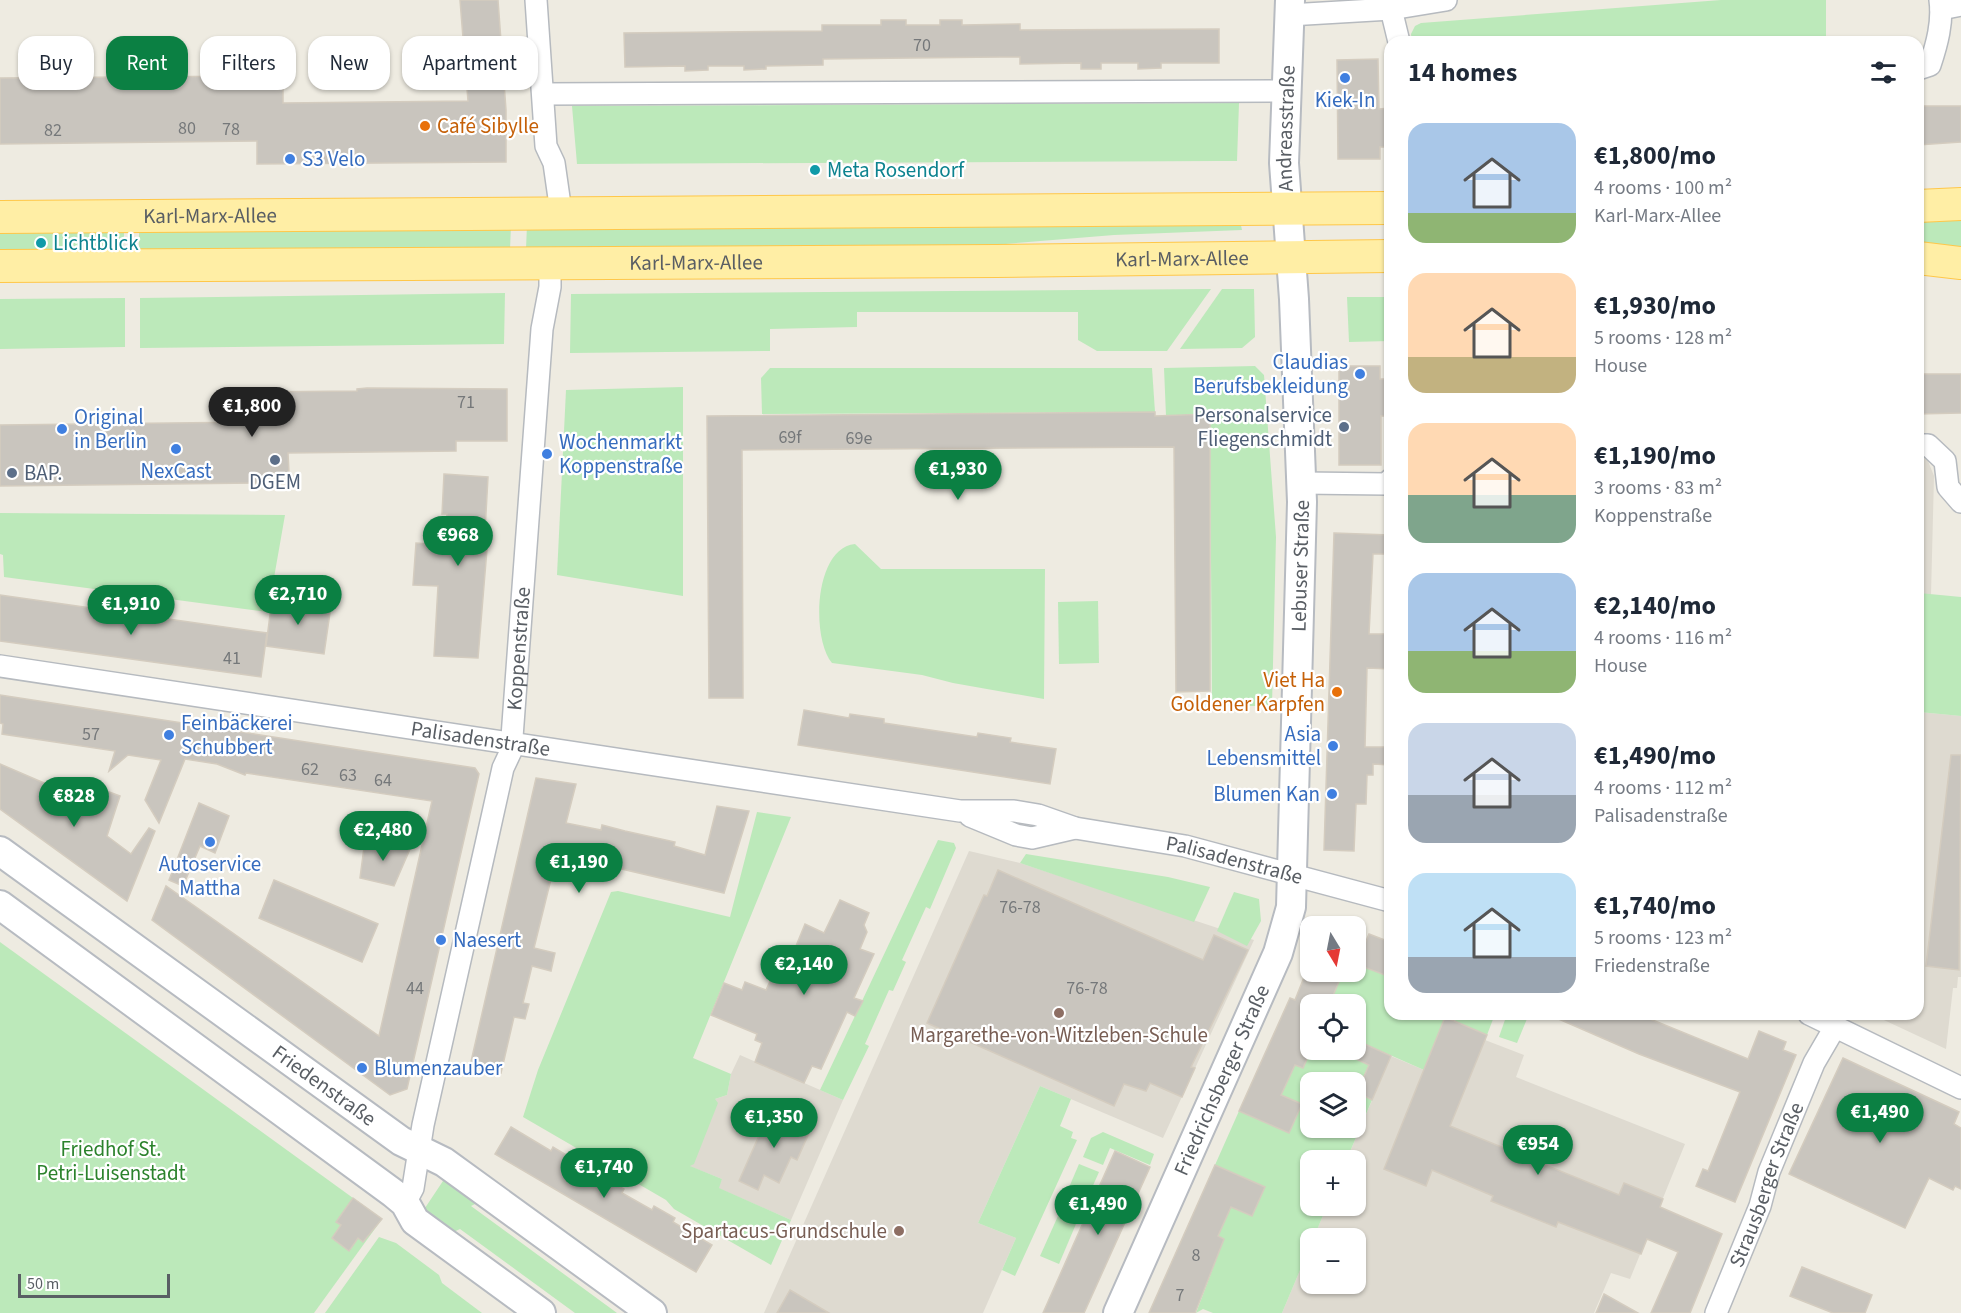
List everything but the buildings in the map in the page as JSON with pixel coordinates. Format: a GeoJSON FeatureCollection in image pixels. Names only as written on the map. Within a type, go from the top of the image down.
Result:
{"type":"FeatureCollection","features":[{"type":"Feature","properties":{"kind":"main road"},"geometry":{"type":"LineString","coordinates":[[1924,206],[1961,204]]}},
{"type":"Feature","properties":{"kind":"main road","name":"Karl-Marx-Allee"},"geometry":{"type":"LineString","coordinates":[[0,217],[1384,208]]}},
{"type":"Feature","properties":{"kind":"main road","name":"Karl-Marx-Allee"},"geometry":{"type":"LineString","coordinates":[[0,266],[996,261],[1384,256]]}},
{"type":"Feature","properties":{"kind":"main road"},"geometry":{"type":"LineString","coordinates":[[1924,259],[1961,263]]}},
{"type":"Feature","properties":{"kind":"street"},"geometry":{"type":"LineString","coordinates":[[536,0],[546,146],[554,163],[561,212]]}},
{"type":"Feature","properties":{"kind":"street"},"geometry":{"type":"LineString","coordinates":[[1289,7],[1391,9],[1446,0]]}},
{"type":"Feature","properties":{"kind":"street"},"geometry":{"type":"LineString","coordinates":[[1924,67],[1930,65],[1947,4]]}},
{"type":"Feature","properties":{"kind":"street","name":"Andreasstraße"},"geometry":{"type":"LineString","coordinates":[[1289,7],[1286,209],[1291,256]]}},
{"type":"Feature","properties":{"kind":"street"},"geometry":{"type":"LineString","coordinates":[[1391,9],[1398,36]]}},
{"type":"Feature","properties":{"kind":"street"},"geometry":{"type":"LineString","coordinates":[[544,94],[1287,91]]}},
{"type":"Feature","properties":{"kind":"street","name":"Lebuser Straße"},"geometry":{"type":"LineString","coordinates":[[1291,256],[1302,483],[1293,874]]}},
{"type":"Feature","properties":{"kind":"street","name":"Koppenstraße"},"geometry":{"type":"LineString","coordinates":[[405,1203],[414,1188],[418,1152],[484,851],[512,742],[542,329],[550,287],[550,262]]}},
{"type":"Feature","properties":{"kind":"street"},"geometry":{"type":"LineString","coordinates":[[1924,445],[1928,445],[1945,461],[1948,487],[1961,502]]}},
{"type":"Feature","properties":{"kind":"street"},"geometry":{"type":"LineString","coordinates":[[1302,483],[1384,484]]}},
{"type":"Feature","properties":{"kind":"street","name":"Palisadenstraße"},"geometry":{"type":"LineString","coordinates":[[0,666],[512,742],[960,812],[1014,811],[1038,815],[1075,828],[1185,846],[1384,899]]}},
{"type":"Feature","properties":{"kind":"street","name":"Friedenstraße"},"geometry":{"type":"LineString","coordinates":[[0,851],[418,1152],[444,1162],[652,1313]]}},
{"type":"Feature","properties":{"kind":"street","name":"Friedrichsberger Straße"},"geometry":{"type":"LineString","coordinates":[[1118,1313],[1278,953],[1291,908],[1293,874]]}},
{"type":"Feature","properties":{"kind":"street"},"geometry":{"type":"LineString","coordinates":[[0,905],[405,1203],[415,1221],[541,1313]]}},
{"type":"Feature","properties":{"kind":"street"},"geometry":{"type":"LineString","coordinates":[[1821,1020],[1961,1088]]}},
{"type":"Feature","properties":{"kind":"street","name":"Strausberger Straße"},"geometry":{"type":"LineString","coordinates":[[1716,1313],[1760,1206],[1769,1172],[1814,1063],[1835,1027]]}},
{"type":"Feature","properties":{"kind":"shaded area"},"geometry":{"type":"Polygon","coordinates":[[[1924,458],[1928,461],[1934,476],[1931,595],[1924,594],[1924,458]]]}},
{"type":"Feature","properties":{"kind":"shaded area"},"geometry":{"type":"Polygon","coordinates":[[[1924,712],[1961,716],[1961,977],[1958,977],[1957,988],[1953,988],[1946,1049],[1884,1020],[1924,1020],[1924,712]]]}},
{"type":"Feature","properties":{"kind":"shaded area","name":"Margarethe-von-Witzleben-Schule"},"geometry":{"type":"Polygon","coordinates":[[[969,851],[1020,863],[1254,940],[1163,1138],[1040,1086],[978,1223],[1016,1238],[983,1313],[764,1313],[969,851]]]}},
{"type":"Feature","properties":{"kind":"shaded area"},"geometry":{"type":"Polygon","coordinates":[[[1444,1020],[1452,1020],[1487,1035],[1485,1040],[1524,1055],[1516,1077],[1685,1144],[1630,1279],[1611,1273],[1594,1313],[1282,1313],[1300,1270],[1300,1294],[1366,1294],[1366,1228],[1318,1228],[1323,1216],[1366,1216],[1366,1150],[1351,1150],[1356,1138],[1366,1138],[1366,1114],[1391,1056],[1424,1070],[1444,1020]]]}},
{"type":"Feature","properties":{"kind":"shaded area","name":"Spartacus-Grundschule"},"geometry":{"type":"Polygon","coordinates":[[[740,1055],[843,1100],[791,1220],[718,1188],[722,1179],[689,1166],[715,1099],[727,1095],[731,1074],[740,1055]]]}},
{"type":"Feature","properties":{"kind":"green space"},"geometry":{"type":"Polygon","coordinates":[[[1721,0],[1826,0],[1826,36],[1411,36],[1415,26],[1421,23],[1721,0]]]}},
{"type":"Feature","properties":{"kind":"green space"},"geometry":{"type":"Polygon","coordinates":[[[1239,103],[1237,161],[577,164],[572,106],[1239,103]]]}},
{"type":"Feature","properties":{"kind":"green space"},"geometry":{"type":"Polygon","coordinates":[[[1924,218],[1961,218],[1961,248],[1924,244],[1924,218]]]}},
{"type":"Feature","properties":{"kind":"green space"},"geometry":{"type":"Polygon","coordinates":[[[1240,221],[1242,230],[1114,235],[981,246],[526,249],[527,225],[1240,221]]]}},
{"type":"Feature","properties":{"kind":"green space"},"geometry":{"type":"Polygon","coordinates":[[[511,225],[510,249],[139,252],[139,228],[511,225]]]}},
{"type":"Feature","properties":{"kind":"green space"},"geometry":{"type":"Polygon","coordinates":[[[124,228],[124,252],[0,253],[0,229],[124,228]]]}},
{"type":"Feature","properties":{"kind":"green space"},"geometry":{"type":"Polygon","coordinates":[[[1211,289],[1167,351],[1097,351],[1078,340],[1078,312],[857,312],[857,327],[770,329],[770,351],[570,353],[571,294],[1211,289]]]}},
{"type":"Feature","properties":{"kind":"green space"},"geometry":{"type":"Polygon","coordinates":[[[1222,289],[1254,289],[1255,337],[1242,348],[1180,349],[1222,289]]]}},
{"type":"Feature","properties":{"kind":"green space"},"geometry":{"type":"Polygon","coordinates":[[[505,293],[504,344],[140,348],[140,298],[505,293]]]}},
{"type":"Feature","properties":{"kind":"green space"},"geometry":{"type":"Polygon","coordinates":[[[1347,297],[1384,297],[1384,341],[1349,342],[1347,297]]]}},
{"type":"Feature","properties":{"kind":"green space"},"geometry":{"type":"Polygon","coordinates":[[[125,298],[125,347],[0,349],[0,299],[125,298]]]}},
{"type":"Feature","properties":{"kind":"green space"},"geometry":{"type":"Polygon","coordinates":[[[1255,366],[1264,375],[1276,537],[1272,706],[1212,706],[1210,414],[1166,416],[1164,368],[1255,366]]]}},
{"type":"Feature","properties":{"kind":"green space"},"geometry":{"type":"Polygon","coordinates":[[[770,368],[1152,368],[1155,412],[762,414],[761,378],[770,368]]]}},
{"type":"Feature","properties":{"kind":"green space"},"geometry":{"type":"Polygon","coordinates":[[[683,387],[683,596],[557,575],[566,390],[683,387]]]}},
{"type":"Feature","properties":{"kind":"green space"},"geometry":{"type":"Polygon","coordinates":[[[0,513],[285,515],[268,612],[4,577],[3,555],[0,554],[0,513]]]}},
{"type":"Feature","properties":{"kind":"green space"},"geometry":{"type":"Polygon","coordinates":[[[855,544],[881,569],[1045,569],[1044,699],[953,683],[922,675],[832,663],[825,651],[821,634],[820,596],[824,577],[831,561],[841,549],[855,544]]]}},
{"type":"Feature","properties":{"kind":"green space"},"geometry":{"type":"Polygon","coordinates":[[[1924,593],[1961,597],[1961,716],[1924,712],[1924,593]]]}},
{"type":"Feature","properties":{"kind":"green space"},"geometry":{"type":"Polygon","coordinates":[[[1098,601],[1099,663],[1059,664],[1058,602],[1098,601]]]}},
{"type":"Feature","properties":{"kind":"green space"},"geometry":{"type":"Polygon","coordinates":[[[757,812],[791,817],[693,1058],[731,1074],[727,1095],[715,1099],[718,1103],[694,1164],[690,1166],[722,1179],[719,1188],[791,1220],[771,1265],[674,1209],[666,1200],[523,1117],[538,1070],[611,892],[618,891],[730,917],[757,812]]]}},
{"type":"Feature","properties":{"kind":"green space"},"geometry":{"type":"Polygon","coordinates":[[[938,840],[954,843],[956,848],[930,909],[926,907],[902,960],[906,962],[893,991],[889,990],[865,1044],[869,1046],[843,1100],[820,1090],[938,840]]]}},
{"type":"Feature","properties":{"kind":"green space"},"geometry":{"type":"Polygon","coordinates":[[[1026,854],[1168,877],[1210,887],[1194,922],[1020,863],[1026,854]]]}},
{"type":"Feature","properties":{"kind":"green space"},"geometry":{"type":"Polygon","coordinates":[[[1234,892],[1259,899],[1261,921],[1247,946],[1217,931],[1234,892]]]}},
{"type":"Feature","properties":{"kind":"green space","name":"Friedhof St. Petri-Luisenstadt"},"geometry":{"type":"Polygon","coordinates":[[[0,942],[382,1219],[314,1313],[0,1313],[0,942]]]}},
{"type":"Feature","properties":{"kind":"green space"},"geometry":{"type":"Polygon","coordinates":[[[1366,967],[1384,975],[1384,1020],[1445,1020],[1424,1070],[1366,1044],[1366,994],[1334,994],[1339,982],[1366,982],[1366,967]]]}},
{"type":"Feature","properties":{"kind":"green space"},"geometry":{"type":"Polygon","coordinates":[[[1455,1020],[1493,1020],[1487,1035],[1455,1020]]]}},
{"type":"Feature","properties":{"kind":"green space"},"geometry":{"type":"Polygon","coordinates":[[[1505,1020],[1527,1020],[1517,1043],[1499,1037],[1505,1020]]]}},
{"type":"Feature","properties":{"kind":"green space"},"geometry":{"type":"Polygon","coordinates":[[[1307,1060],[1360,1060],[1369,1064],[1366,1072],[1300,1072],[1300,1104],[1281,1095],[1295,1065],[1303,1068],[1307,1060]]]}},
{"type":"Feature","properties":{"kind":"green space"},"geometry":{"type":"Polygon","coordinates":[[[1040,1086],[1071,1099],[1060,1126],[1073,1132],[1071,1138],[1077,1140],[1015,1276],[1002,1270],[1016,1238],[978,1223],[1040,1086]]]}},
{"type":"Feature","properties":{"kind":"green space"},"geometry":{"type":"Polygon","coordinates":[[[1366,1097],[1372,1100],[1366,1114],[1366,1097]]]}},
{"type":"Feature","properties":{"kind":"green space"},"geometry":{"type":"Polygon","coordinates":[[[1300,1104],[1300,1138],[1356,1138],[1351,1150],[1300,1150],[1300,1216],[1323,1216],[1318,1228],[1300,1228],[1300,1270],[1282,1313],[1213,1313],[1203,1309],[1196,1313],[1224,1239],[1218,1236],[1231,1207],[1252,1216],[1265,1187],[1215,1165],[1239,1111],[1300,1104]]]}},
{"type":"Feature","properties":{"kind":"green space"},"geometry":{"type":"Polygon","coordinates":[[[1103,1132],[1154,1154],[1150,1165],[1110,1148],[1103,1165],[1083,1157],[1091,1138],[1103,1132]]]}},
{"type":"Feature","properties":{"kind":"green space"},"geometry":{"type":"Polygon","coordinates":[[[1079,1164],[1099,1172],[1080,1215],[1061,1206],[1079,1164]]]}},
{"type":"Feature","properties":{"kind":"green space"},"geometry":{"type":"Polygon","coordinates":[[[447,1175],[485,1199],[471,1206],[617,1313],[575,1313],[460,1229],[445,1236],[421,1214],[447,1175]]]}},
{"type":"Feature","properties":{"kind":"green space"},"geometry":{"type":"Polygon","coordinates":[[[1058,1216],[1076,1224],[1059,1264],[1040,1256],[1058,1216]]]}},
{"type":"Feature","properties":{"kind":"green space"},"geometry":{"type":"Polygon","coordinates":[[[379,1237],[396,1243],[439,1275],[442,1283],[482,1313],[325,1313],[379,1237]]]}},
{"type":"Feature","properties":{"kind":"place","name":"Kiek-In"},"geometry":{"type":"Point","coordinates":[1345,78]}},
{"type":"Feature","properties":{"kind":"place","name":"Café Sibylle"},"geometry":{"type":"Point","coordinates":[425,126]}},
{"type":"Feature","properties":{"kind":"place","name":"S3 Velo"},"geometry":{"type":"Point","coordinates":[290,159]}},
{"type":"Feature","properties":{"kind":"place","name":"Meta Rosendorf"},"geometry":{"type":"Point","coordinates":[815,170]}},
{"type":"Feature","properties":{"kind":"place","name":"Lichtblick"},"geometry":{"type":"Point","coordinates":[41,243]}},
{"type":"Feature","properties":{"kind":"place","name":"Claudias Berufsbekleidung"},"geometry":{"type":"Point","coordinates":[1360,374]}},
{"type":"Feature","properties":{"kind":"place","name":"Personalservice Fliegenschmidt"},"geometry":{"type":"Point","coordinates":[1344,427]}},
{"type":"Feature","properties":{"kind":"place","name":"Original in Berlin"},"geometry":{"type":"Point","coordinates":[62,429]}},
{"type":"Feature","properties":{"kind":"place","name":"NexCast"},"geometry":{"type":"Point","coordinates":[176,449]}},
{"type":"Feature","properties":{"kind":"place","name":"Wochenmarkt Koppenstraße"},"geometry":{"type":"Point","coordinates":[547,454]}},
{"type":"Feature","properties":{"kind":"place","name":"DGEM"},"geometry":{"type":"Point","coordinates":[275,460]}},
{"type":"Feature","properties":{"kind":"place","name":"BAP."},"geometry":{"type":"Point","coordinates":[12,473]}},
{"type":"Feature","properties":{"kind":"place","name":"Viet Ha Goldener Karpfen"},"geometry":{"type":"Point","coordinates":[1337,692]}},
{"type":"Feature","properties":{"kind":"place","name":"Feinbäckerei Schubbert"},"geometry":{"type":"Point","coordinates":[169,735]}},
{"type":"Feature","properties":{"kind":"place","name":"Asia Lebensmittel"},"geometry":{"type":"Point","coordinates":[1333,746]}},
{"type":"Feature","properties":{"kind":"place","name":"Blumen Kan"},"geometry":{"type":"Point","coordinates":[1332,794]}},
{"type":"Feature","properties":{"kind":"place","name":"Autoservice Mattha"},"geometry":{"type":"Point","coordinates":[210,842]}},
{"type":"Feature","properties":{"kind":"place","name":"Naesert"},"geometry":{"type":"Point","coordinates":[441,940]}},
{"type":"Feature","properties":{"kind":"place","name":"Margarethe-von-Witzleben-Schule"},"geometry":{"type":"Point","coordinates":[1059,1013]}},
{"type":"Feature","properties":{"kind":"place","name":"Blumenzauber"},"geometry":{"type":"Point","coordinates":[362,1068]}},
{"type":"Feature","properties":{"kind":"place","name":"Spartacus-Grundschule"},"geometry":{"type":"Point","coordinates":[899,1231]}}]}
